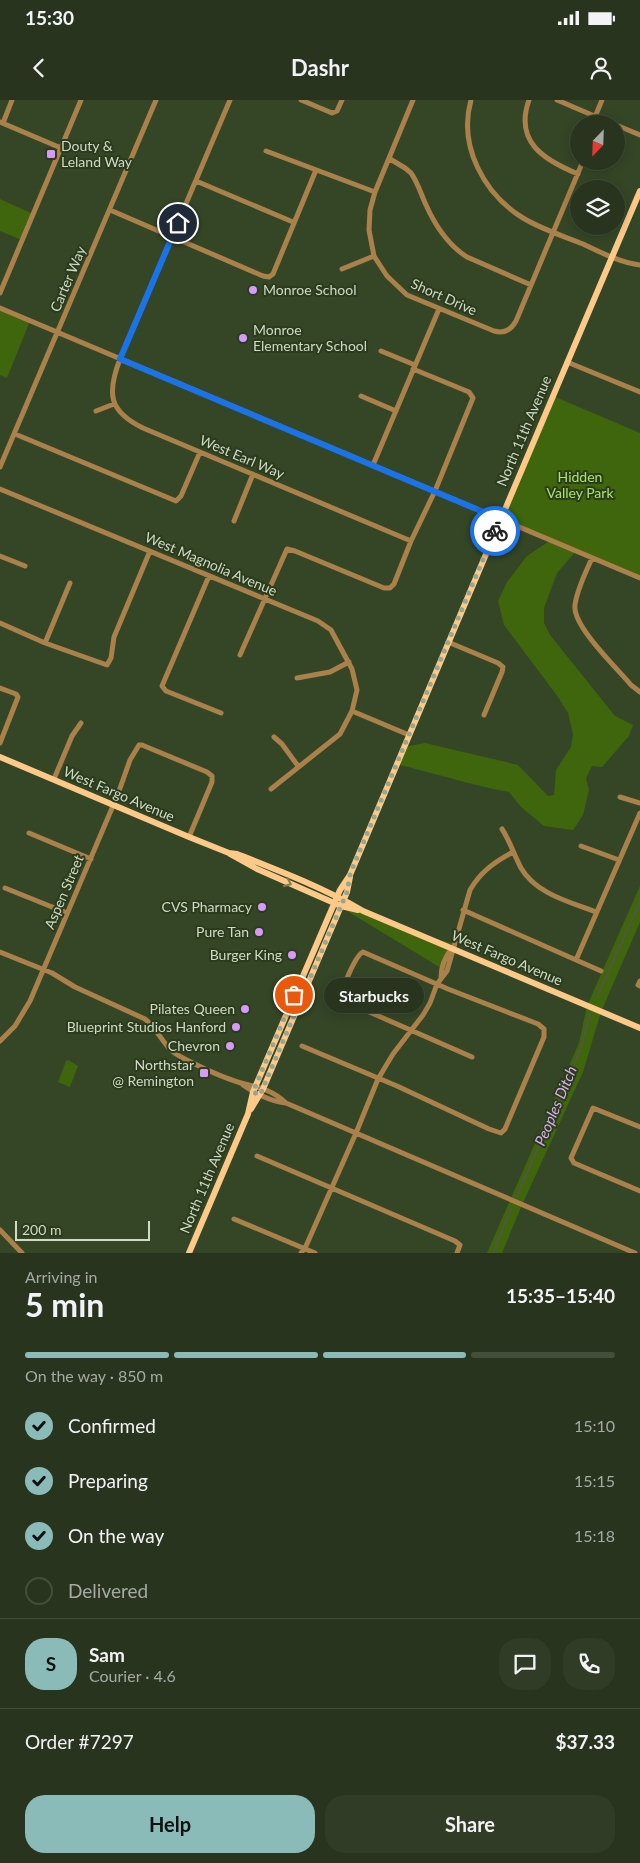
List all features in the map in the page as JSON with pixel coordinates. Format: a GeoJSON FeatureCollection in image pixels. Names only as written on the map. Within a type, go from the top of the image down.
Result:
{"type":"FeatureCollection","features":[{"type":"Feature","properties":{"kind":"main road","name":"North 11th Avenue"},"geometry":{"type":"LineString","coordinates":[[248,1114],[262,1092],[291,1027],[341,901],[347,892],[350,875],[640,190]]}},
{"type":"Feature","properties":{"kind":"main road","name":"West Fargo Avenue"},"geometry":{"type":"LineString","coordinates":[[0,757],[189,837],[259,863],[363,911],[640,1028]]}},
{"type":"Feature","properties":{"kind":"main road","name":"West Fargo Avenue"},"geometry":{"type":"LineString","coordinates":[[229,853],[234,858],[261,871],[334,903],[341,901]]}},
{"type":"Feature","properties":{"kind":"main road","name":"North 11th Avenue"},"geometry":{"type":"LineString","coordinates":[[189,1253],[248,1114],[255,1089],[334,903]]}},
{"type":"Feature","properties":{"kind":"main road","name":"North 11th Avenue"},"geometry":{"type":"LineString","coordinates":[[291,1027],[291,1018],[304,988],[302,978]]}},
{"type":"Feature","properties":{"kind":"street"},"geometry":{"type":"LineString","coordinates":[[12,100],[1,122],[61,148]]}},
{"type":"Feature","properties":{"kind":"street"},"geometry":{"type":"LineString","coordinates":[[0,293],[81,100]]}},
{"type":"Feature","properties":{"kind":"street","name":"Carter Way"},"geometry":{"type":"LineString","coordinates":[[0,467],[156,100]]}},
{"type":"Feature","properties":{"kind":"street"},"geometry":{"type":"LineString","coordinates":[[96,411],[114,404],[112,379],[230,100]]}},
{"type":"Feature","properties":{"kind":"street"},"geometry":{"type":"LineString","coordinates":[[302,100],[332,113],[336,113],[342,100]]}},
{"type":"Feature","properties":{"kind":"street","name":"Short Drive"},"geometry":{"type":"LineString","coordinates":[[414,100],[375,192],[370,210],[369,225],[374,256],[387,276],[402,292],[494,332],[505,332],[513,326],[531,285]]}},
{"type":"Feature","properties":{"kind":"street"},"geometry":{"type":"LineString","coordinates":[[471,100],[468,114],[469,145],[485,181],[495,194],[523,218],[612,257],[640,265]]}},
{"type":"Feature","properties":{"kind":"street"},"geometry":{"type":"LineString","coordinates":[[529,100],[525,123],[527,132],[535,147],[547,160],[578,174]]}},
{"type":"Feature","properties":{"kind":"street"},"geometry":{"type":"LineString","coordinates":[[557,100],[592,115]]}},
{"type":"Feature","properties":{"kind":"street"},"geometry":{"type":"LineString","coordinates":[[594,115],[602,100]]}},
{"type":"Feature","properties":{"kind":"street"},"geometry":{"type":"LineString","coordinates":[[625,129],[640,135]]}},
{"type":"Feature","properties":{"kind":"street"},"geometry":{"type":"LineString","coordinates":[[266,151],[375,192]]}},
{"type":"Feature","properties":{"kind":"street"},"geometry":{"type":"LineString","coordinates":[[390,159],[405,168],[413,176],[437,226],[447,240],[458,250],[467,256],[531,285],[580,170]]}},
{"type":"Feature","properties":{"kind":"street"},"geometry":{"type":"LineString","coordinates":[[110,210],[263,276],[270,277],[316,170]]}},
{"type":"Feature","properties":{"kind":"street"},"geometry":{"type":"LineString","coordinates":[[196,181],[293,222]]}},
{"type":"Feature","properties":{"kind":"street"},"geometry":{"type":"LineString","coordinates":[[342,269],[374,256]]}},
{"type":"Feature","properties":{"kind":"street"},"geometry":{"type":"LineString","coordinates":[[0,308],[640,578]]}},
{"type":"Feature","properties":{"kind":"street"},"geometry":{"type":"LineString","coordinates":[[373,465],[439,309]]}},
{"type":"Feature","properties":{"kind":"street"},"geometry":{"type":"LineString","coordinates":[[240,655],[287,550],[295,550],[384,588],[390,588],[394,584],[474,397],[469,392],[381,351]]}},
{"type":"Feature","properties":{"kind":"street"},"geometry":{"type":"LineString","coordinates":[[567,362],[640,392]]}},
{"type":"Feature","properties":{"kind":"street"},"geometry":{"type":"LineString","coordinates":[[361,396],[396,411]]}},
{"type":"Feature","properties":{"kind":"street","name":"West Earl Way"},"geometry":{"type":"LineString","coordinates":[[114,404],[130,421],[411,541]]}},
{"type":"Feature","properties":{"kind":"street"},"geometry":{"type":"LineString","coordinates":[[15,434],[172,500],[178,500],[200,452]]}},
{"type":"Feature","properties":{"kind":"street"},"geometry":{"type":"LineString","coordinates":[[234,521],[253,474]]}},
{"type":"Feature","properties":{"kind":"street","name":"West Magnolia Avenue"},"geometry":{"type":"LineString","coordinates":[[0,488],[326,625],[349,662],[356,684],[356,695],[352,711],[340,734],[271,789]]}},
{"type":"Feature","properties":{"kind":"street"},"geometry":{"type":"LineString","coordinates":[[0,623],[45,643],[107,665],[111,658],[114,637],[150,551]]}},
{"type":"Feature","properties":{"kind":"street"},"geometry":{"type":"LineString","coordinates":[[0,556],[25,566]]}},
{"type":"Feature","properties":{"kind":"street"},"geometry":{"type":"LineString","coordinates":[[592,558],[577,595],[576,616],[587,634],[631,685],[640,692]]}},
{"type":"Feature","properties":{"kind":"street"},"geometry":{"type":"LineString","coordinates":[[209,576],[163,683],[163,688],[221,713]]}},
{"type":"Feature","properties":{"kind":"street"},"geometry":{"type":"LineString","coordinates":[[45,643],[70,583]]}},
{"type":"Feature","properties":{"kind":"street"},"geometry":{"type":"LineString","coordinates":[[448,642],[498,663],[502,667],[502,672],[484,715]]}},
{"type":"Feature","properties":{"kind":"street"},"geometry":{"type":"LineString","coordinates":[[297,678],[322,674],[349,662]]}},
{"type":"Feature","properties":{"kind":"street"},"geometry":{"type":"LineString","coordinates":[[0,688],[16,694],[18,697],[0,743]]}},
{"type":"Feature","properties":{"kind":"street"},"geometry":{"type":"LineString","coordinates":[[352,711],[409,735]]}},
{"type":"Feature","properties":{"kind":"street"},"geometry":{"type":"LineString","coordinates":[[54,779],[72,736],[81,723]]}},
{"type":"Feature","properties":{"kind":"street"},"geometry":{"type":"LineString","coordinates":[[274,737],[282,744],[298,766]]}},
{"type":"Feature","properties":{"kind":"street","name":"Aspen Street"},"geometry":{"type":"LineString","coordinates":[[0,1040],[15,1026],[26,1009],[114,805],[130,760],[138,746],[142,745],[207,772],[212,776],[212,782],[189,837]]}},
{"type":"Feature","properties":{"kind":"street"},"geometry":{"type":"LineString","coordinates":[[620,797],[640,803]]}},
{"type":"Feature","properties":{"kind":"street"},"geometry":{"type":"LineString","coordinates":[[576,960],[640,813]]}},
{"type":"Feature","properties":{"kind":"street"},"geometry":{"type":"LineString","coordinates":[[502,829],[526,876],[538,887],[596,912]]}},
{"type":"Feature","properties":{"kind":"street"},"geometry":{"type":"LineString","coordinates":[[30,833],[91,859]]}},
{"type":"Feature","properties":{"kind":"street"},"geometry":{"type":"LineString","coordinates":[[581,846],[619,860]]}},
{"type":"Feature","properties":{"kind":"street"},"geometry":{"type":"LineString","coordinates":[[303,1251],[332,1189],[378,1078],[412,1032],[430,1003],[441,977],[441,968],[446,955],[452,948],[463,910],[475,880],[491,864],[513,852]]}},
{"type":"Feature","properties":{"kind":"street"},"geometry":{"type":"LineString","coordinates":[[5,888],[67,913]]}},
{"type":"Feature","properties":{"kind":"street"},"geometry":{"type":"LineString","coordinates":[[463,910],[601,971]]}},
{"type":"Feature","properties":{"kind":"street"},"geometry":{"type":"LineString","coordinates":[[0,952],[60,977],[80,990],[144,1019],[153,1026],[166,1045],[179,1056],[262,1092],[278,1096],[286,1103],[634,1253]]}},
{"type":"Feature","properties":{"kind":"street"},"geometry":{"type":"LineString","coordinates":[[302,1046],[501,1133],[505,1129],[545,1030],[538,1024],[437,984],[368,952],[361,952],[341,998],[412,1032],[472,1057]]}},
{"type":"Feature","properties":{"kind":"street"},"geometry":{"type":"LineString","coordinates":[[640,1127],[593,1108],[571,1160],[574,1163],[640,1190]]}},
{"type":"Feature","properties":{"kind":"street"},"geometry":{"type":"LineString","coordinates":[[257,1156],[460,1245],[457,1253]]}},
{"type":"Feature","properties":{"kind":"street"},"geometry":{"type":"LineString","coordinates":[[234,1219],[303,1251],[315,1253]]}},
{"type":"Feature","properties":{"kind":"street"},"geometry":{"type":"LineString","coordinates":[[0,1230],[22,1253]]}},
{"type":"Feature","properties":{"kind":"green space"},"geometry":{"type":"Polygon","coordinates":[[[0,199],[33,214],[22,240],[0,231],[0,199]]]}},
{"type":"Feature","properties":{"kind":"green space"},"geometry":{"type":"Polygon","coordinates":[[[0,308],[30,321],[7,378],[0,375],[0,308]]]}},
{"type":"Feature","properties":{"kind":"green space","name":"Hidden Valley Park"},"geometry":{"type":"Polygon","coordinates":[[[553,396],[640,433],[640,578],[576,551],[557,573],[544,608],[544,623],[550,635],[615,716],[633,725],[629,736],[602,767],[592,766],[586,778],[589,790],[583,815],[573,830],[544,826],[521,807],[509,792],[396,764],[404,747],[425,743],[518,765],[548,796],[554,795],[556,770],[571,747],[573,734],[568,713],[504,625],[498,601],[507,582],[527,556],[551,540],[500,519],[553,396]]]}},
{"type":"Feature","properties":{"kind":"green space"},"geometry":{"type":"Polygon","coordinates":[[[640,886],[640,922],[601,1012],[583,1072],[502,1253],[487,1253],[579,1043],[587,1006],[640,886]]]}},
{"type":"Feature","properties":{"kind":"green space"},"geometry":{"type":"Polygon","coordinates":[[[337,896],[424,935],[454,944],[447,971],[441,977],[441,968],[334,903],[337,896]]]}},
{"type":"Feature","properties":{"kind":"green space"},"geometry":{"type":"Polygon","coordinates":[[[68,1060],[78,1066],[70,1087],[58,1082],[68,1060]]]}},
{"type":"Feature","properties":{"kind":"waterway","name":"Peoples Ditch"},"geometry":{"type":"LineString","coordinates":[[597,997],[640,902]]}},
{"type":"Feature","properties":{"kind":"waterway","name":"Peoples Ditch"},"geometry":{"type":"LineString","coordinates":[[517,1196],[581,1048],[590,1014]]}},
{"type":"Feature","properties":{"kind":"waterway","name":"Peoples Ditch"},"geometry":{"type":"LineString","coordinates":[[493,1253],[511,1208]]}},
{"type":"Feature","properties":{"kind":"way so far"},"geometry":{"type":"LineString","coordinates":[[294,995],[253,1092],[260,1095],[291,1027],[347,892],[353,867],[495,531]]}},
{"type":"Feature","properties":{"kind":"place","name":"Douty & Leland Way"},"geometry":{"type":"Point","coordinates":[51,154]}},
{"type":"Feature","properties":{"kind":"place","name":"Monroe School"},"geometry":{"type":"Point","coordinates":[253,290]}},
{"type":"Feature","properties":{"kind":"place","name":"Monroe Elementary School"},"geometry":{"type":"Point","coordinates":[243,338]}},
{"type":"Feature","properties":{"kind":"place","name":"CVS Pharmacy"},"geometry":{"type":"Point","coordinates":[262,907]}},
{"type":"Feature","properties":{"kind":"place","name":"Pure Tan"},"geometry":{"type":"Point","coordinates":[259,932]}},
{"type":"Feature","properties":{"kind":"place","name":"Burger King"},"geometry":{"type":"Point","coordinates":[292,955]}},
{"type":"Feature","properties":{"kind":"place","name":"Starbucks"},"geometry":{"type":"Point","coordinates":[294,995]}},
{"type":"Feature","properties":{"kind":"place","name":"Pilates Queen"},"geometry":{"type":"Point","coordinates":[245,1009]}},
{"type":"Feature","properties":{"kind":"place","name":"Blueprint Studios Hanford"},"geometry":{"type":"Point","coordinates":[236,1027]}},
{"type":"Feature","properties":{"kind":"place","name":"Chevron"},"geometry":{"type":"Point","coordinates":[230,1046]}},
{"type":"Feature","properties":{"kind":"place","name":"Northstar @ Remington"},"geometry":{"type":"Point","coordinates":[204,1073]}},
{"type":"Feature","properties":{"kind":"route"},"geometry":{"type":"LineString","coordinates":[[178,223],[120,359],[500,519],[495,531]]}}]}
